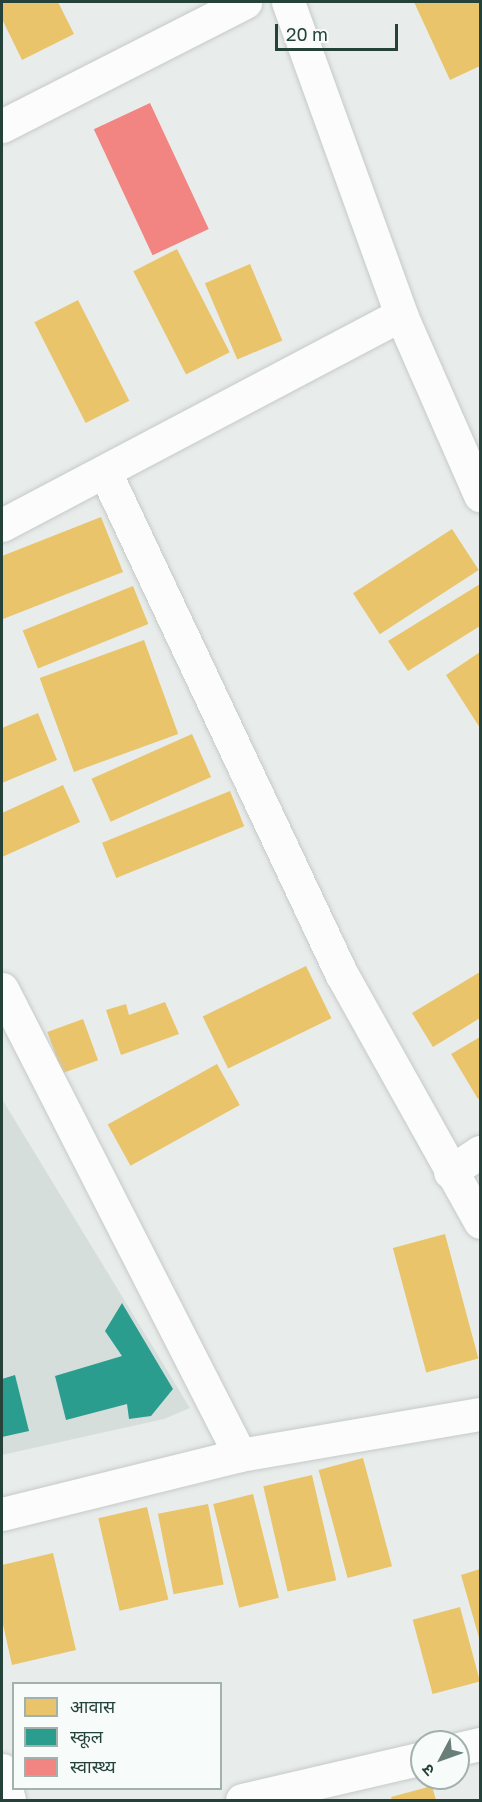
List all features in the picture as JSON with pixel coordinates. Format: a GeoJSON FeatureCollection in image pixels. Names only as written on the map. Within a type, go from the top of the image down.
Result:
{"type":"FeatureCollection","features":[{"type":"Feature","properties":{"kind":"street"},"geometry":{"type":"LineString","coordinates":[[2,126],[245,2]]}},
{"type":"Feature","properties":{"kind":"street"},"geometry":{"type":"LineString","coordinates":[[288,2],[401,315],[480,495]]}},
{"type":"Feature","properties":{"kind":"street"},"geometry":{"type":"LineString","coordinates":[[2,525],[401,315]]}},
{"type":"Feature","properties":{"kind":"street"},"geometry":{"type":"LineString","coordinates":[[105,472],[341,973],[450,1172],[480,1222]]}},
{"type":"Feature","properties":{"kind":"street"},"geometry":{"type":"LineString","coordinates":[[2,989],[240,1455]]}},
{"type":"Feature","properties":{"kind":"street"},"geometry":{"type":"LineString","coordinates":[[450,1172],[480,1152]]}},
{"type":"Feature","properties":{"kind":"street"},"geometry":{"type":"LineString","coordinates":[[2,1514],[240,1455],[480,1414]]}},
{"type":"Feature","properties":{"kind":"street"},"geometry":{"type":"LineString","coordinates":[[242,1800],[410,1761]]}},
{"type":"Feature","properties":{"kind":"street"},"geometry":{"type":"LineString","coordinates":[[2,1770],[9,1800]]}},
{"type":"Feature","properties":{"kind":"shaded area"},"geometry":{"type":"Polygon","coordinates":[[[2,1099],[190,1408],[164,1419],[2,1455],[2,1099]]]}},
{"type":"Feature","properties":{"kind":"building: आवास"},"geometry":{"type":"Polygon","coordinates":[[[2,2],[58,2],[74,34],[22,60],[2,19],[2,2]]]}},
{"type":"Feature","properties":{"kind":"building: आवास"},"geometry":{"type":"Polygon","coordinates":[[[414,2],[480,2],[480,66],[450,80],[414,2]]]}},
{"type":"Feature","properties":{"kind":"building: आवास"},"geometry":{"type":"Polygon","coordinates":[[[177,249],[230,352],[186,375],[133,271],[177,249]]]}},
{"type":"Feature","properties":{"kind":"building: आवास"},"geometry":{"type":"Polygon","coordinates":[[[250,264],[282,340],[237,360],[205,283],[250,264]]]}},
{"type":"Feature","properties":{"kind":"building: आवास"},"geometry":{"type":"Polygon","coordinates":[[[78,300],[129,401],[86,423],[34,322],[78,300]]]}},
{"type":"Feature","properties":{"kind":"building: आवास"},"geometry":{"type":"Polygon","coordinates":[[[101,517],[123,572],[3,619],[2,556],[101,517]]]}},
{"type":"Feature","properties":{"kind":"building: आवास"},"geometry":{"type":"Polygon","coordinates":[[[452,529],[479,570],[380,634],[353,593],[452,529]]]}},
{"type":"Feature","properties":{"kind":"building: आवास"},"geometry":{"type":"Polygon","coordinates":[[[480,584],[480,626],[408,671],[388,641],[480,584]]]}},
{"type":"Feature","properties":{"kind":"building: आवास"},"geometry":{"type":"Polygon","coordinates":[[[133,586],[148,624],[38,669],[23,631],[133,586]]]}},
{"type":"Feature","properties":{"kind":"building: आवास"},"geometry":{"type":"Polygon","coordinates":[[[144,640],[178,734],[74,772],[40,678],[144,640]]]}},
{"type":"Feature","properties":{"kind":"building: आवास"},"geometry":{"type":"Polygon","coordinates":[[[480,652],[480,728],[446,675],[480,652]]]}},
{"type":"Feature","properties":{"kind":"building: आवास"},"geometry":{"type":"Polygon","coordinates":[[[38,713],[57,760],[2,783],[2,728],[38,713]]]}},
{"type":"Feature","properties":{"kind":"building: आवास"},"geometry":{"type":"Polygon","coordinates":[[[192,734],[211,777],[111,822],[92,779],[192,734]]]}},
{"type":"Feature","properties":{"kind":"building: आवास"},"geometry":{"type":"Polygon","coordinates":[[[63,785],[80,822],[2,857],[2,813],[63,785]]]}},
{"type":"Feature","properties":{"kind":"building: आवास"},"geometry":{"type":"Polygon","coordinates":[[[230,791],[244,826],[116,878],[102,843],[230,791]]]}},
{"type":"Feature","properties":{"kind":"building: आवास"},"geometry":{"type":"Polygon","coordinates":[[[306,966],[331,1018],[228,1069],[203,1016],[306,966]]]}},
{"type":"Feature","properties":{"kind":"building: आवास"},"geometry":{"type":"Polygon","coordinates":[[[480,972],[480,1018],[433,1047],[412,1013],[480,972]]]}},
{"type":"Feature","properties":{"kind":"building: आवास"},"geometry":{"type":"Polygon","coordinates":[[[165,1002],[179,1034],[121,1055],[106,1010],[126,1004],[129,1015],[165,1002]]]}},
{"type":"Feature","properties":{"kind":"building: आवास"},"geometry":{"type":"Polygon","coordinates":[[[83,1019],[98,1060],[62,1073],[47,1032],[83,1019]]]}},
{"type":"Feature","properties":{"kind":"building: आवास"},"geometry":{"type":"Polygon","coordinates":[[[480,1037],[480,1097],[478,1099],[451,1054],[480,1037]]]}},
{"type":"Feature","properties":{"kind":"building: आवास"},"geometry":{"type":"Polygon","coordinates":[[[217,1064],[240,1105],[130,1166],[108,1125],[217,1064]]]}},
{"type":"Feature","properties":{"kind":"building: आवास"},"geometry":{"type":"Polygon","coordinates":[[[445,1234],[478,1359],[426,1373],[393,1248],[445,1234]]]}},
{"type":"Feature","properties":{"kind":"building: आवास"},"geometry":{"type":"Polygon","coordinates":[[[363,1458],[392,1566],[348,1578],[319,1470],[363,1458]]]}},
{"type":"Feature","properties":{"kind":"building: आवास"},"geometry":{"type":"Polygon","coordinates":[[[312,1475],[336,1580],[288,1591],[263,1486],[312,1475]]]}},
{"type":"Feature","properties":{"kind":"building: आवास"},"geometry":{"type":"Polygon","coordinates":[[[253,1494],[279,1598],[239,1608],[213,1504],[253,1494]]]}},
{"type":"Feature","properties":{"kind":"building: आवास"},"geometry":{"type":"Polygon","coordinates":[[[208,1504],[224,1584],[174,1594],[158,1514],[208,1504]]]}},
{"type":"Feature","properties":{"kind":"building: आवास"},"geometry":{"type":"Polygon","coordinates":[[[147,1507],[168,1600],[120,1611],[98,1518],[147,1507]]]}},
{"type":"Feature","properties":{"kind":"building: आवास"},"geometry":{"type":"Polygon","coordinates":[[[53,1553],[76,1650],[12,1665],[2,1620],[2,1565],[53,1553]]]}},
{"type":"Feature","properties":{"kind":"building: आवास"},"geometry":{"type":"Polygon","coordinates":[[[480,1569],[480,1641],[461,1575],[480,1569]]]}},
{"type":"Feature","properties":{"kind":"building: आवास"},"geometry":{"type":"Polygon","coordinates":[[[460,1607],[480,1681],[433,1694],[413,1620],[460,1607]]]}},
{"type":"Feature","properties":{"kind":"building: आवास"},"geometry":{"type":"Polygon","coordinates":[[[417,1790],[433,1790],[436,1800],[392,1800],[391,1797],[417,1790]]]}},
{"type":"Feature","properties":{"kind":"building: स्कूल"},"geometry":{"type":"Polygon","coordinates":[[[122,1303],[173,1389],[151,1416],[129,1419],[127,1404],[66,1420],[55,1376],[122,1356],[105,1331],[122,1303]]]}},
{"type":"Feature","properties":{"kind":"building: स्कूल"},"geometry":{"type":"Polygon","coordinates":[[[15,1375],[29,1431],[2,1437],[2,1379],[15,1375]]]}},
{"type":"Feature","properties":{"kind":"building: स्वास्थ्य"},"geometry":{"type":"Polygon","coordinates":[[[150,103],[209,229],[153,255],[94,129],[150,103]]]}}]}
